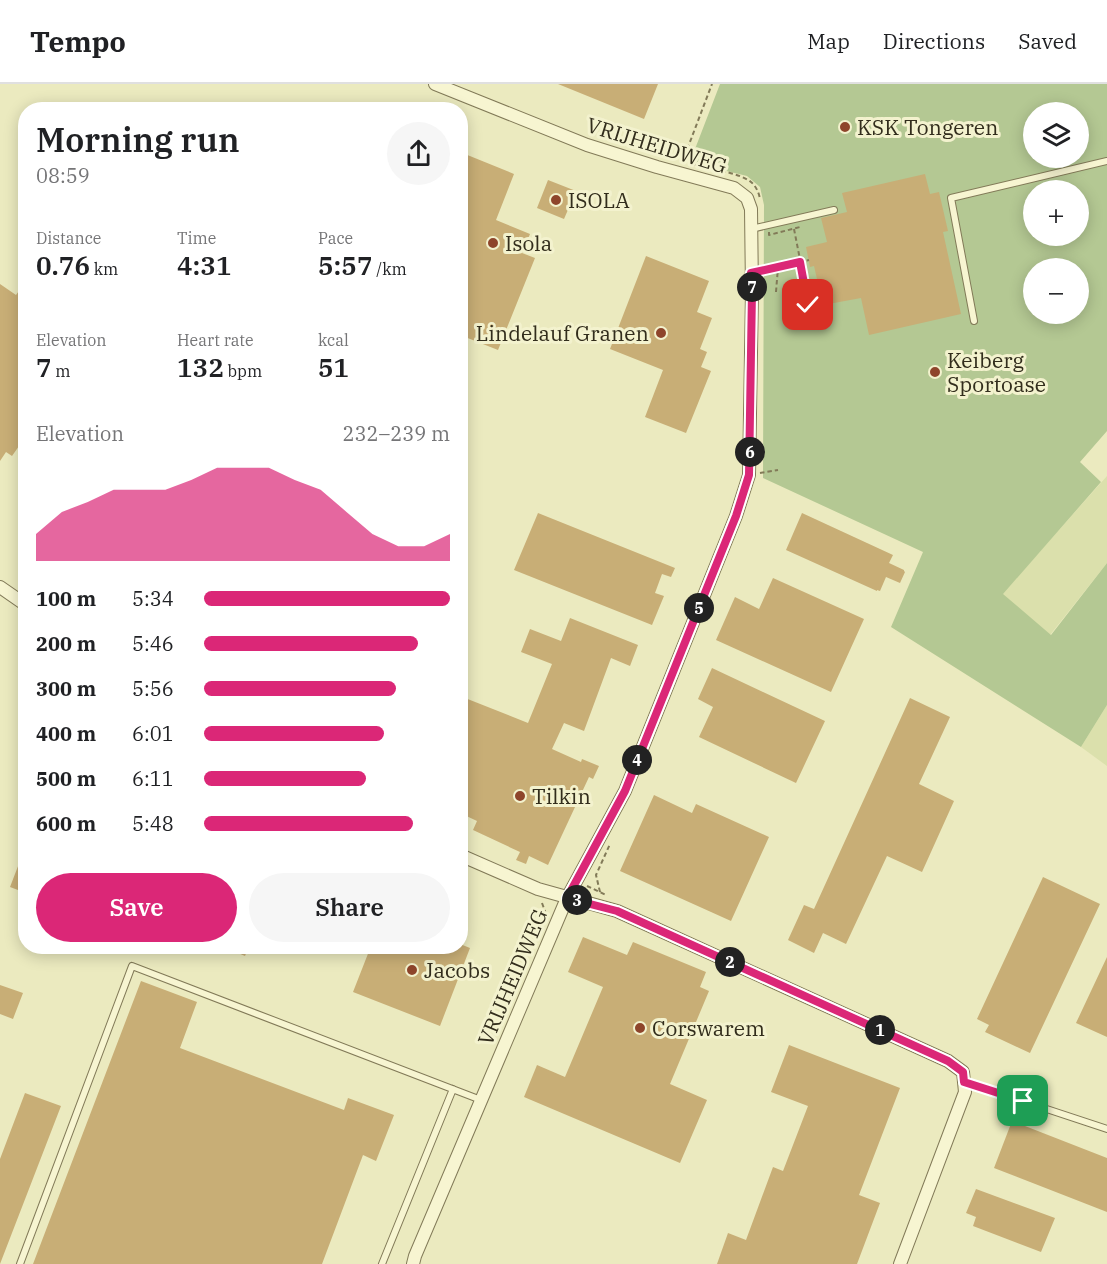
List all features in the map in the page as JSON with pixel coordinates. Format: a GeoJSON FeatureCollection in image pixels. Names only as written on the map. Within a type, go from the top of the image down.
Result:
{"type":"FeatureCollection","features":[{"type":"Feature","properties":{"kind":"street","name":"VRIJHEIDWEG"},"geometry":{"type":"LineString","coordinates":[[413,1264],[567,898],[625,791],[732,527],[749,475],[752,291],[751,209],[747,198],[734,188],[587,146],[435,84]]}},
{"type":"Feature","properties":{"kind":"street"},"geometry":{"type":"LineString","coordinates":[[0,587],[18,599]]}},
{"type":"Feature","properties":{"kind":"street"},"geometry":{"type":"LineString","coordinates":[[468,859],[538,890],[617,911],[948,1061],[963,1072],[965,1092],[900,1264]]}},
{"type":"Feature","properties":{"kind":"lane"},"geometry":{"type":"LineString","coordinates":[[974,321],[951,198],[1107,161]]}},
{"type":"Feature","properties":{"kind":"lane"},"geometry":{"type":"LineString","coordinates":[[751,229],[834,210]]}},
{"type":"Feature","properties":{"kind":"lane"},"geometry":{"type":"LineString","coordinates":[[20,1264],[132,966],[481,1100]]}},
{"type":"Feature","properties":{"kind":"lane"},"geometry":{"type":"LineString","coordinates":[[964,1082],[1107,1129]]}},
{"type":"Feature","properties":{"kind":"lane"},"geometry":{"type":"LineString","coordinates":[[382,1264],[453,1089]]}},
{"type":"Feature","properties":{"kind":"path"},"geometry":{"type":"LineString","coordinates":[[678,173],[712,84]]}},
{"type":"Feature","properties":{"kind":"path"},"geometry":{"type":"LineString","coordinates":[[692,164],[741,177],[753,183],[760,195],[761,205]]}},
{"type":"Feature","properties":{"kind":"path"},"geometry":{"type":"LineString","coordinates":[[794,230],[809,322]]}},
{"type":"Feature","properties":{"kind":"path"},"geometry":{"type":"LineString","coordinates":[[751,273],[809,260]]}},
{"type":"Feature","properties":{"kind":"path"},"geometry":{"type":"LineString","coordinates":[[776,292],[778,267]]}},
{"type":"Feature","properties":{"kind":"path"},"geometry":{"type":"LineString","coordinates":[[600,892],[596,875],[610,844]]}},
{"type":"Feature","properties":{"kind":"green space","name":"Keiberg Sportoase"},"geometry":{"type":"Polygon","coordinates":[[[720,84],[1107,84],[1107,431],[1080,462],[1101,482],[1003,594],[1051,635],[1107,563],[1107,705],[1081,747],[891,627],[923,552],[763,478],[764,205],[760,187],[747,176],[690,162],[720,84]]]}},
{"type":"Feature","properties":{"kind":"green space"},"geometry":{"type":"Polygon","coordinates":[[[1107,476],[1107,563],[1050,635],[1002,594],[1107,476]]]}},
{"type":"Feature","properties":{"kind":"green space"},"geometry":{"type":"Polygon","coordinates":[[[1107,705],[1107,766],[1081,747],[1107,705]]]}},
{"type":"Feature","properties":{"kind":"building"},"geometry":{"type":"Polygon","coordinates":[[[558,84],[658,84],[644,119],[558,84]]]}},
{"type":"Feature","properties":{"kind":"building","name":"Isola"},"geometry":{"type":"Polygon","coordinates":[[[468,155],[514,174],[496,220],[530,234],[522,253],[535,258],[498,350],[468,338],[468,155]]]}},
{"type":"Feature","properties":{"kind":"building"},"geometry":{"type":"Polygon","coordinates":[[[925,174],[930,194],[939,192],[948,231],[943,232],[961,314],[869,335],[861,298],[823,305],[814,266],[810,267],[806,247],[827,242],[821,218],[847,212],[842,193],[925,174]]]}},
{"type":"Feature","properties":{"kind":"building","name":"ISOLA"},"geometry":{"type":"Polygon","coordinates":[[[548,180],[576,191],[564,219],[537,208],[548,180]]]}},
{"type":"Feature","properties":{"kind":"building","name":"Lindelauf Granen"},"geometry":{"type":"Polygon","coordinates":[[[646,256],[709,281],[697,312],[712,318],[700,349],[707,352],[701,367],[711,371],[686,433],[645,417],[663,370],[610,349],[646,256]]]}},
{"type":"Feature","properties":{"kind":"building"},"geometry":{"type":"Polygon","coordinates":[[[0,284],[16,295],[18,292],[18,447],[12,456],[6,452],[0,461],[0,284]]]}},
{"type":"Feature","properties":{"kind":"building"},"geometry":{"type":"Polygon","coordinates":[[[538,513],[675,568],[671,577],[662,574],[655,593],[664,596],[652,625],[514,570],[538,513]]]}},
{"type":"Feature","properties":{"kind":"building"},"geometry":{"type":"Polygon","coordinates":[[[802,513],[893,555],[889,563],[905,572],[900,583],[886,577],[880,591],[877,591],[786,550],[802,513]]]}},
{"type":"Feature","properties":{"kind":"building"},"geometry":{"type":"Polygon","coordinates":[[[773,578],[864,619],[831,692],[716,640],[735,597],[759,609],[773,578]]]}},
{"type":"Feature","properties":{"kind":"building","name":"Tilkin"},"geometry":{"type":"Polygon","coordinates":[[[570,618],[638,645],[630,666],[611,658],[584,731],[564,723],[552,749],[581,762],[582,759],[599,766],[593,779],[589,777],[548,865],[529,856],[526,864],[516,860],[520,852],[473,830],[477,821],[468,817],[468,699],[528,723],[552,664],[521,652],[530,629],[561,641],[570,618]]]}},
{"type":"Feature","properties":{"kind":"building"},"geometry":{"type":"Polygon","coordinates":[[[712,668],[825,721],[796,783],[699,737],[713,707],[698,699],[712,668]]]}},
{"type":"Feature","properties":{"kind":"building"},"geometry":{"type":"Polygon","coordinates":[[[910,698],[950,717],[919,784],[954,801],[922,872],[887,856],[846,944],[823,933],[814,953],[788,940],[804,905],[814,909],[910,698]]]}},
{"type":"Feature","properties":{"kind":"building"},"geometry":{"type":"Polygon","coordinates":[[[654,795],[692,813],[696,804],[769,837],[731,921],[620,871],[654,795]]]}},
{"type":"Feature","properties":{"kind":"building"},"geometry":{"type":"Polygon","coordinates":[[[18,866],[18,890],[10,887],[18,866]]]}},
{"type":"Feature","properties":{"kind":"building"},"geometry":{"type":"Polygon","coordinates":[[[1043,877],[1100,904],[1030,1053],[985,1032],[989,1025],[977,1019],[1043,877]]]}},
{"type":"Feature","properties":{"kind":"building","name":"Corswarem"},"geometry":{"type":"Polygon","coordinates":[[[583,937],[627,955],[633,942],[706,972],[700,987],[709,991],[670,1084],[707,1100],[680,1163],[524,1097],[537,1065],[565,1077],[603,987],[568,972],[583,937]]]}},
{"type":"Feature","properties":{"kind":"building","name":"Jacobs"},"geometry":{"type":"Polygon","coordinates":[[[368,954],[468,954],[440,1026],[353,992],[368,954]]]}},
{"type":"Feature","properties":{"kind":"building"},"geometry":{"type":"Polygon","coordinates":[[[1107,957],[1107,1037],[1076,1023],[1107,957]]]}},
{"type":"Feature","properties":{"kind":"building"},"geometry":{"type":"Polygon","coordinates":[[[141,981],[197,1002],[180,1048],[344,1110],[348,1098],[394,1115],[376,1161],[363,1155],[322,1264],[33,1264],[141,981]]]}},
{"type":"Feature","properties":{"kind":"building"},"geometry":{"type":"Polygon","coordinates":[[[0,985],[23,993],[13,1019],[0,1014],[0,985]]]}},
{"type":"Feature","properties":{"kind":"building"},"geometry":{"type":"Polygon","coordinates":[[[789,1045],[900,1088],[859,1195],[880,1203],[857,1264],[717,1264],[728,1233],[746,1240],[773,1167],[783,1171],[808,1106],[771,1092],[789,1045]]]}},
{"type":"Feature","properties":{"kind":"building"},"geometry":{"type":"Polygon","coordinates":[[[25,1093],[61,1106],[0,1264],[0,1159],[25,1093]]]}},
{"type":"Feature","properties":{"kind":"building"},"geometry":{"type":"Polygon","coordinates":[[[1012,1121],[1107,1158],[1107,1212],[994,1168],[1012,1121]]]}},
{"type":"Feature","properties":{"kind":"building"},"geometry":{"type":"Polygon","coordinates":[[[976,1189],[1055,1218],[1041,1252],[973,1226],[976,1217],[966,1213],[976,1189]]]}},
{"type":"Feature","properties":{"kind":"place","name":"KSK Tongeren"},"geometry":{"type":"Point","coordinates":[845,127]}},
{"type":"Feature","properties":{"kind":"place","name":"ISOLA"},"geometry":{"type":"Point","coordinates":[556,200]}},
{"type":"Feature","properties":{"kind":"place","name":"Isola"},"geometry":{"type":"Point","coordinates":[493,243]}},
{"type":"Feature","properties":{"kind":"place","name":"Lindelauf Granen"},"geometry":{"type":"Point","coordinates":[661,333]}},
{"type":"Feature","properties":{"kind":"place","name":"Keiberg Sportoase"},"geometry":{"type":"Point","coordinates":[935,372]}},
{"type":"Feature","properties":{"kind":"place","name":"Tilkin"},"geometry":{"type":"Point","coordinates":[520,796]}},
{"type":"Feature","properties":{"kind":"place","name":"Jacobs"},"geometry":{"type":"Point","coordinates":[412,970]}},
{"type":"Feature","properties":{"kind":"place","name":"Corswarem"},"geometry":{"type":"Point","coordinates":[640,1028]}},
{"type":"Feature","properties":{"kind":"route"},"geometry":{"type":"LineString","coordinates":[[808,305],[800,262],[751,273],[749,475],[736,516],[625,791],[567,898],[617,911],[948,1061],[963,1072],[964,1082],[1023,1101]]}}]}
